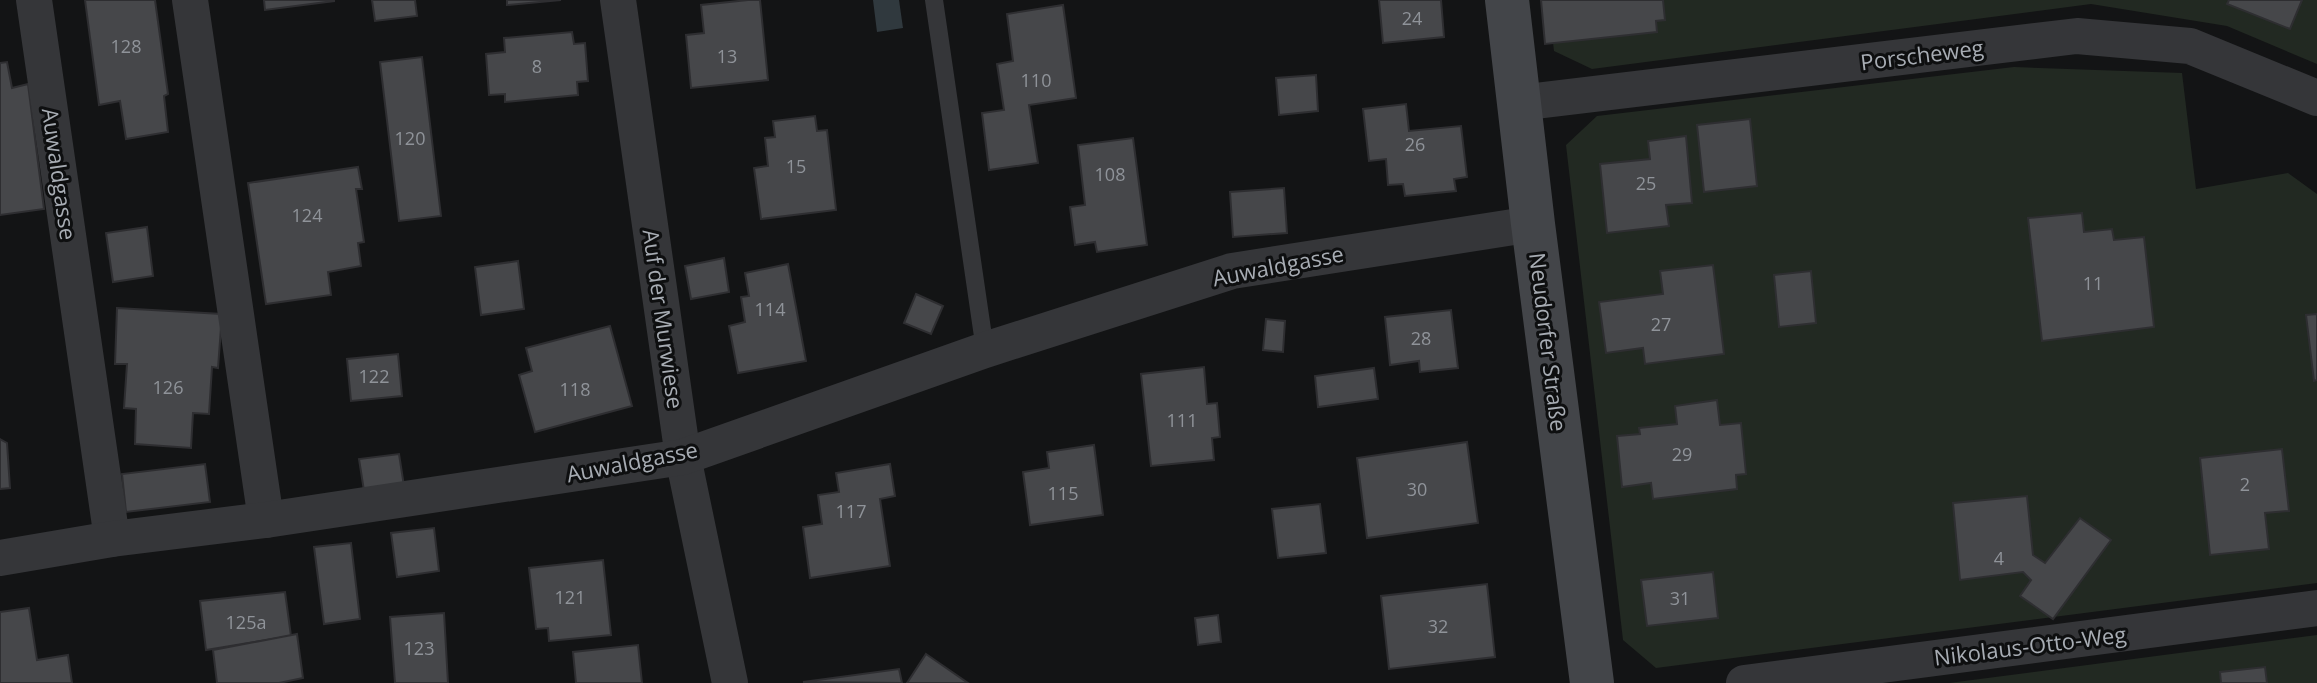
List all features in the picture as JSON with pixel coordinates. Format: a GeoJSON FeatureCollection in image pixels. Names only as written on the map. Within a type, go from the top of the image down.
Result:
{"type":"FeatureCollection","features":[{"type":"Feature","properties":{"kind":"street","name":"Auwaldgasse"},"geometry":{"type":"LineString","coordinates":[[34,0],[112,539]]}},
{"type":"Feature","properties":{"kind":"street"},"geometry":{"type":"LineString","coordinates":[[190,0],[266,520]]}},
{"type":"Feature","properties":{"kind":"street","name":"Auf der Murwiese"},"geometry":{"type":"LineString","coordinates":[[618,0],[683,457],[730,683]]}},
{"type":"Feature","properties":{"kind":"street","name":"Neudorfer Straße"},"geometry":{"type":"LineString","coordinates":[[1507,0],[1592,683]]}},
{"type":"Feature","properties":{"kind":"street","name":"Porscheweg"},"geometry":{"type":"LineString","coordinates":[[1518,103],[2077,36],[2190,46],[2317,98]]}},
{"type":"Feature","properties":{"kind":"street","name":"Auwaldgasse"},"geometry":{"type":"LineString","coordinates":[[0,558],[112,539],[266,520],[683,457],[985,350],[1232,271],[1533,224]]}},
{"type":"Feature","properties":{"kind":"street","name":"Nikolaus-Otto-Weg"},"geometry":{"type":"LineString","coordinates":[[1744,683],[2317,608]]}},
{"type":"Feature","properties":{"kind":"lane"},"geometry":{"type":"LineString","coordinates":[[934,0],[985,350]]}},
{"type":"Feature","properties":{"kind":"shaded area"},"geometry":{"type":"Polygon","coordinates":[[[873,0],[899,0],[903,28],[877,32],[873,0]]]}},
{"type":"Feature","properties":{"kind":"shaded area"},"geometry":{"type":"Polygon","coordinates":[[[1548,0],[2317,0],[2317,64],[2227,26],[2091,4],[1592,69],[1554,51],[1548,0]]]}},
{"type":"Feature","properties":{"kind":"shaded area"},"geometry":{"type":"Polygon","coordinates":[[[2014,67],[2182,73],[2196,189],[2288,173],[2317,194],[2317,583],[1656,668],[1623,640],[1566,145],[1597,116],[2014,67]]]}},
{"type":"Feature","properties":{"kind":"shaded area"},"geometry":{"type":"Polygon","coordinates":[[[2317,635],[2317,683],[1949,683],[2317,635]]]}},
{"type":"Feature","properties":{"kind":"building"},"geometry":{"type":"Polygon","coordinates":[[[85,0],[155,0],[168,94],[164,96],[168,132],[126,139],[120,101],[99,105],[85,0]]]}},
{"type":"Feature","properties":{"kind":"building"},"geometry":{"type":"Polygon","coordinates":[[[264,0],[334,0],[334,1],[265,10],[264,0]]]}},
{"type":"Feature","properties":{"kind":"building"},"geometry":{"type":"Polygon","coordinates":[[[372,0],[415,0],[417,16],[375,21],[372,0]]]}},
{"type":"Feature","properties":{"kind":"building"},"geometry":{"type":"Polygon","coordinates":[[[507,0],[561,0],[507,5],[507,0]]]}},
{"type":"Feature","properties":{"kind":"building"},"geometry":{"type":"Polygon","coordinates":[[[760,0],[768,80],[691,88],[686,35],[704,33],[701,5],[760,0]]]}},
{"type":"Feature","properties":{"kind":"building"},"geometry":{"type":"Polygon","coordinates":[[[1379,0],[1441,0],[1444,37],[1383,43],[1379,0]]]}},
{"type":"Feature","properties":{"kind":"building"},"geometry":{"type":"Polygon","coordinates":[[[1541,0],[1663,0],[1665,20],[1656,21],[1657,32],[1545,44],[1541,0]]]}},
{"type":"Feature","properties":{"kind":"building"},"geometry":{"type":"Polygon","coordinates":[[[2229,0],[2302,0],[2290,29],[2227,4],[2229,0]]]}},
{"type":"Feature","properties":{"kind":"building"},"geometry":{"type":"Polygon","coordinates":[[[1063,5],[1076,98],[1029,105],[1038,163],[989,170],[982,113],[1004,110],[997,64],[1013,61],[1007,14],[1063,5]]]}},
{"type":"Feature","properties":{"kind":"building"},"geometry":{"type":"Polygon","coordinates":[[[572,32],[574,44],[585,43],[588,81],[577,82],[578,95],[505,102],[505,94],[489,95],[486,54],[505,52],[504,38],[572,32]]]}},
{"type":"Feature","properties":{"kind":"building"},"geometry":{"type":"Polygon","coordinates":[[[422,57],[441,216],[399,221],[380,62],[422,57]]]}},
{"type":"Feature","properties":{"kind":"building"},"geometry":{"type":"Polygon","coordinates":[[[7,62],[12,88],[28,84],[44,209],[0,215],[0,63],[7,62]]]}},
{"type":"Feature","properties":{"kind":"building"},"geometry":{"type":"Polygon","coordinates":[[[1316,75],[1318,111],[1279,115],[1276,78],[1316,75]]]}},
{"type":"Feature","properties":{"kind":"building"},"geometry":{"type":"Polygon","coordinates":[[[1406,104],[1409,131],[1461,126],[1467,177],[1454,179],[1456,191],[1405,196],[1403,184],[1388,185],[1386,159],[1369,161],[1363,109],[1406,104]]]}},
{"type":"Feature","properties":{"kind":"building"},"geometry":{"type":"Polygon","coordinates":[[[815,116],[817,131],[827,130],[836,210],[761,219],[754,168],[768,166],[765,138],[775,137],[773,121],[815,116]]]}},
{"type":"Feature","properties":{"kind":"building"},"geometry":{"type":"Polygon","coordinates":[[[1750,119],[1757,186],[1704,192],[1697,125],[1750,119]]]}},
{"type":"Feature","properties":{"kind":"building"},"geometry":{"type":"Polygon","coordinates":[[[1686,136],[1692,203],[1666,205],[1669,226],[1607,233],[1600,164],[1650,159],[1648,141],[1686,136]]]}},
{"type":"Feature","properties":{"kind":"building"},"geometry":{"type":"Polygon","coordinates":[[[1133,138],[1147,245],[1097,252],[1095,242],[1075,245],[1070,207],[1085,205],[1078,145],[1133,138]]]}},
{"type":"Feature","properties":{"kind":"building"},"geometry":{"type":"Polygon","coordinates":[[[358,167],[362,189],[356,189],[364,242],[358,243],[361,266],[328,272],[331,295],[266,304],[248,183],[358,167]]]}},
{"type":"Feature","properties":{"kind":"building"},"geometry":{"type":"Polygon","coordinates":[[[1284,188],[1287,233],[1233,237],[1230,192],[1284,188]]]}},
{"type":"Feature","properties":{"kind":"building"},"geometry":{"type":"Polygon","coordinates":[[[2082,213],[2084,232],[2112,229],[2114,240],[2144,237],[2154,327],[2042,341],[2028,218],[2082,213]]]}},
{"type":"Feature","properties":{"kind":"building"},"geometry":{"type":"Polygon","coordinates":[[[147,227],[153,276],[113,282],[106,233],[147,227]]]}},
{"type":"Feature","properties":{"kind":"building"},"geometry":{"type":"Polygon","coordinates":[[[724,258],[729,292],[691,299],[685,266],[724,258]]]}},
{"type":"Feature","properties":{"kind":"building"},"geometry":{"type":"Polygon","coordinates":[[[518,261],[524,309],[481,315],[475,267],[518,261]]]}},
{"type":"Feature","properties":{"kind":"building"},"geometry":{"type":"Polygon","coordinates":[[[788,264],[806,361],[738,373],[729,326],[745,322],[741,297],[749,296],[745,273],[788,264]]]}},
{"type":"Feature","properties":{"kind":"building"},"geometry":{"type":"Polygon","coordinates":[[[1713,265],[1724,354],[1645,364],[1643,348],[1606,353],[1599,302],[1663,294],[1660,271],[1713,265]]]}},
{"type":"Feature","properties":{"kind":"building"},"geometry":{"type":"Polygon","coordinates":[[[1811,271],[1816,323],[1779,327],[1774,275],[1811,271]]]}},
{"type":"Feature","properties":{"kind":"building"},"geometry":{"type":"Polygon","coordinates":[[[916,294],[943,306],[931,334],[904,323],[916,294]]]}},
{"type":"Feature","properties":{"kind":"building"},"geometry":{"type":"Polygon","coordinates":[[[117,308],[222,314],[218,368],[212,367],[209,414],[193,413],[191,448],[135,444],[136,409],[124,408],[127,364],[115,364],[117,308]]]}},
{"type":"Feature","properties":{"kind":"building"},"geometry":{"type":"Polygon","coordinates":[[[1451,310],[1458,368],[1420,372],[1419,361],[1390,365],[1385,317],[1451,310]]]}},
{"type":"Feature","properties":{"kind":"building"},"geometry":{"type":"Polygon","coordinates":[[[2317,314],[2317,380],[2314,381],[2306,315],[2317,314]]]}},
{"type":"Feature","properties":{"kind":"building"},"geometry":{"type":"Polygon","coordinates":[[[1266,319],[1285,321],[1283,352],[1263,350],[1266,319]]]}},
{"type":"Feature","properties":{"kind":"building"},"geometry":{"type":"Polygon","coordinates":[[[610,326],[632,406],[535,432],[519,375],[532,371],[526,348],[610,326]]]}},
{"type":"Feature","properties":{"kind":"building"},"geometry":{"type":"Polygon","coordinates":[[[398,354],[402,396],[351,401],[347,359],[398,354]]]}},
{"type":"Feature","properties":{"kind":"building"},"geometry":{"type":"Polygon","coordinates":[[[1204,367],[1207,404],[1217,403],[1220,437],[1212,438],[1214,460],[1151,466],[1141,374],[1204,367]]]}},
{"type":"Feature","properties":{"kind":"building"},"geometry":{"type":"Polygon","coordinates":[[[1374,368],[1378,399],[1318,407],[1315,376],[1374,368]]]}},
{"type":"Feature","properties":{"kind":"building"},"geometry":{"type":"Polygon","coordinates":[[[1717,400],[1720,425],[1741,423],[1746,474],[1736,475],[1737,489],[1653,499],[1651,483],[1622,487],[1617,436],[1640,434],[1639,428],[1677,424],[1675,406],[1717,400]]]}},
{"type":"Feature","properties":{"kind":"building"},"geometry":{"type":"Polygon","coordinates":[[[0,439],[7,443],[10,488],[0,489],[0,439]]]}},
{"type":"Feature","properties":{"kind":"building"},"geometry":{"type":"Polygon","coordinates":[[[1467,442],[1478,523],[1367,538],[1357,458],[1467,442]]]}},
{"type":"Feature","properties":{"kind":"building"},"geometry":{"type":"Polygon","coordinates":[[[1094,445],[1103,515],[1030,525],[1023,472],[1049,468],[1047,452],[1094,445]]]}},
{"type":"Feature","properties":{"kind":"building"},"geometry":{"type":"Polygon","coordinates":[[[2282,449],[2289,511],[2265,513],[2269,549],[2210,555],[2200,458],[2282,449]]]}},
{"type":"Feature","properties":{"kind":"building"},"geometry":{"type":"Polygon","coordinates":[[[399,454],[404,486],[364,491],[359,459],[399,454]]]}},
{"type":"Feature","properties":{"kind":"building"},"geometry":{"type":"Polygon","coordinates":[[[205,464],[210,502],[126,512],[122,474],[205,464]]]}},
{"type":"Feature","properties":{"kind":"building"},"geometry":{"type":"Polygon","coordinates":[[[890,464],[895,496],[880,499],[890,566],[810,578],[803,527],[822,524],[818,495],[839,492],[836,473],[890,464]]]}},
{"type":"Feature","properties":{"kind":"building"},"geometry":{"type":"Polygon","coordinates":[[[2027,496],[2033,555],[2045,563],[2080,518],[2111,540],[2053,619],[2020,596],[2031,580],[2023,572],[1960,580],[1953,503],[2027,496]]]}},
{"type":"Feature","properties":{"kind":"building"},"geometry":{"type":"Polygon","coordinates":[[[1320,504],[1326,553],[1278,558],[1272,509],[1320,504]]]}},
{"type":"Feature","properties":{"kind":"building"},"geometry":{"type":"Polygon","coordinates":[[[434,528],[439,571],[397,577],[391,533],[434,528]]]}},
{"type":"Feature","properties":{"kind":"building"},"geometry":{"type":"Polygon","coordinates":[[[351,543],[360,619],[324,624],[314,547],[351,543]]]}},
{"type":"Feature","properties":{"kind":"building"},"geometry":{"type":"Polygon","coordinates":[[[603,560],[611,635],[549,641],[548,628],[536,629],[529,568],[603,560]]]}},
{"type":"Feature","properties":{"kind":"building"},"geometry":{"type":"Polygon","coordinates":[[[1713,572],[1718,618],[1647,626],[1641,580],[1713,572]]]}},
{"type":"Feature","properties":{"kind":"building"},"geometry":{"type":"Polygon","coordinates":[[[1487,584],[1495,657],[1389,669],[1381,596],[1487,584]]]}},
{"type":"Feature","properties":{"kind":"building"},"geometry":{"type":"Polygon","coordinates":[[[285,592],[291,636],[206,650],[200,601],[285,592]]]}},
{"type":"Feature","properties":{"kind":"building"},"geometry":{"type":"Polygon","coordinates":[[[29,608],[37,660],[68,655],[72,683],[0,683],[0,612],[29,608]]]}},
{"type":"Feature","properties":{"kind":"building"},"geometry":{"type":"Polygon","coordinates":[[[444,613],[448,683],[395,683],[390,617],[444,613]]]}},
{"type":"Feature","properties":{"kind":"building"},"geometry":{"type":"Polygon","coordinates":[[[1218,615],[1221,642],[1198,645],[1195,618],[1218,615]]]}},
{"type":"Feature","properties":{"kind":"building"},"geometry":{"type":"Polygon","coordinates":[[[297,634],[303,678],[279,683],[217,683],[213,650],[297,634]]]}},
{"type":"Feature","properties":{"kind":"building"},"geometry":{"type":"Polygon","coordinates":[[[638,645],[642,683],[576,683],[573,652],[638,645]]]}},
{"type":"Feature","properties":{"kind":"building"},"geometry":{"type":"Polygon","coordinates":[[[926,654],[968,683],[907,683],[926,654]]]}},
{"type":"Feature","properties":{"kind":"building"},"geometry":{"type":"Polygon","coordinates":[[[2265,667],[2267,683],[2221,683],[2220,672],[2265,667]]]}},
{"type":"Feature","properties":{"kind":"building"},"geometry":{"type":"Polygon","coordinates":[[[899,669],[902,683],[803,682],[899,669]]]}}]}
